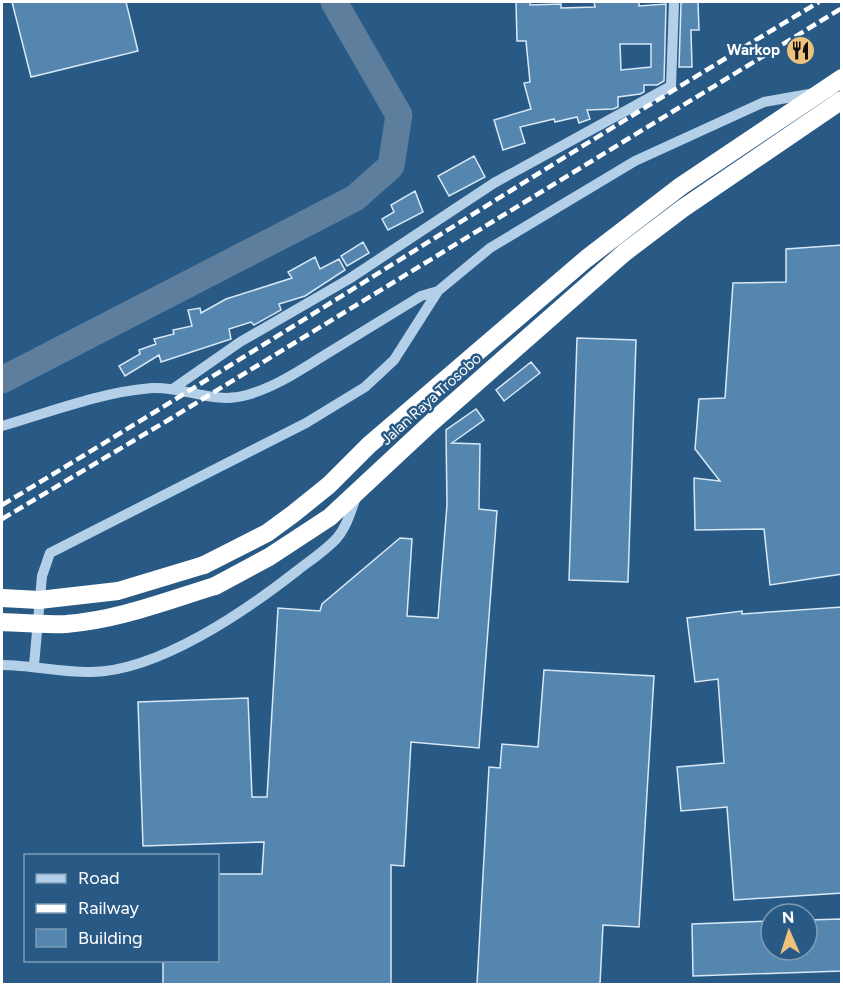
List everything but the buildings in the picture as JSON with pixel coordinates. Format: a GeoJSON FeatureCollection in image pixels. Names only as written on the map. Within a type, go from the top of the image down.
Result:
{"type":"FeatureCollection","features":[{"type":"Feature","properties":{"kind":"highway","name":"Jalan Raya Trosobo"},"geometry":{"type":"LineString","coordinates":[[2,598],[39,600],[118,591],[204,565],[267,533],[329,485],[369,445],[586,259],[681,186],[842,78]]}},
{"type":"Feature","properties":{"kind":"highway","name":"Jalan Raya Trosobo"},"geometry":{"type":"LineString","coordinates":[[2,622],[43,624],[94,620],[131,612],[215,586],[269,557],[315,528],[624,253],[682,209],[842,100]]}},
{"type":"Feature","properties":{"kind":"street"},"geometry":{"type":"LineString","coordinates":[[2,426],[122,393],[174,388],[240,342],[349,279],[494,183],[671,86],[674,2]]}},
{"type":"Feature","properties":{"kind":"street"},"geometry":{"type":"LineString","coordinates":[[34,665],[42,576],[50,553],[306,423],[365,387],[394,360],[438,291],[490,248],[635,161],[764,102],[817,93]]}},
{"type":"Feature","properties":{"kind":"street"},"geometry":{"type":"LineString","coordinates":[[174,388],[187,394],[228,397],[243,396],[263,390],[421,296],[438,291]]}},
{"type":"Feature","properties":{"kind":"street"},"geometry":{"type":"LineString","coordinates":[[2,665],[34,665],[93,672],[147,659],[222,624],[267,595],[337,537],[359,490]]}},
{"type":"Feature","properties":{"kind":"waterway"},"geometry":{"type":"LineString","coordinates":[[2,380],[355,198],[391,166],[399,115],[334,2]]}},
{"type":"Feature","properties":{"kind":"railway"},"geometry":{"type":"LineString","coordinates":[[2,505],[819,2]]}},
{"type":"Feature","properties":{"kind":"railway"},"geometry":{"type":"LineString","coordinates":[[2,519],[170,419],[842,8]]}},
{"type":"Feature","properties":{"kind":"place","name":"Warkop"},"geometry":{"type":"Point","coordinates":[801,50]}}]}
